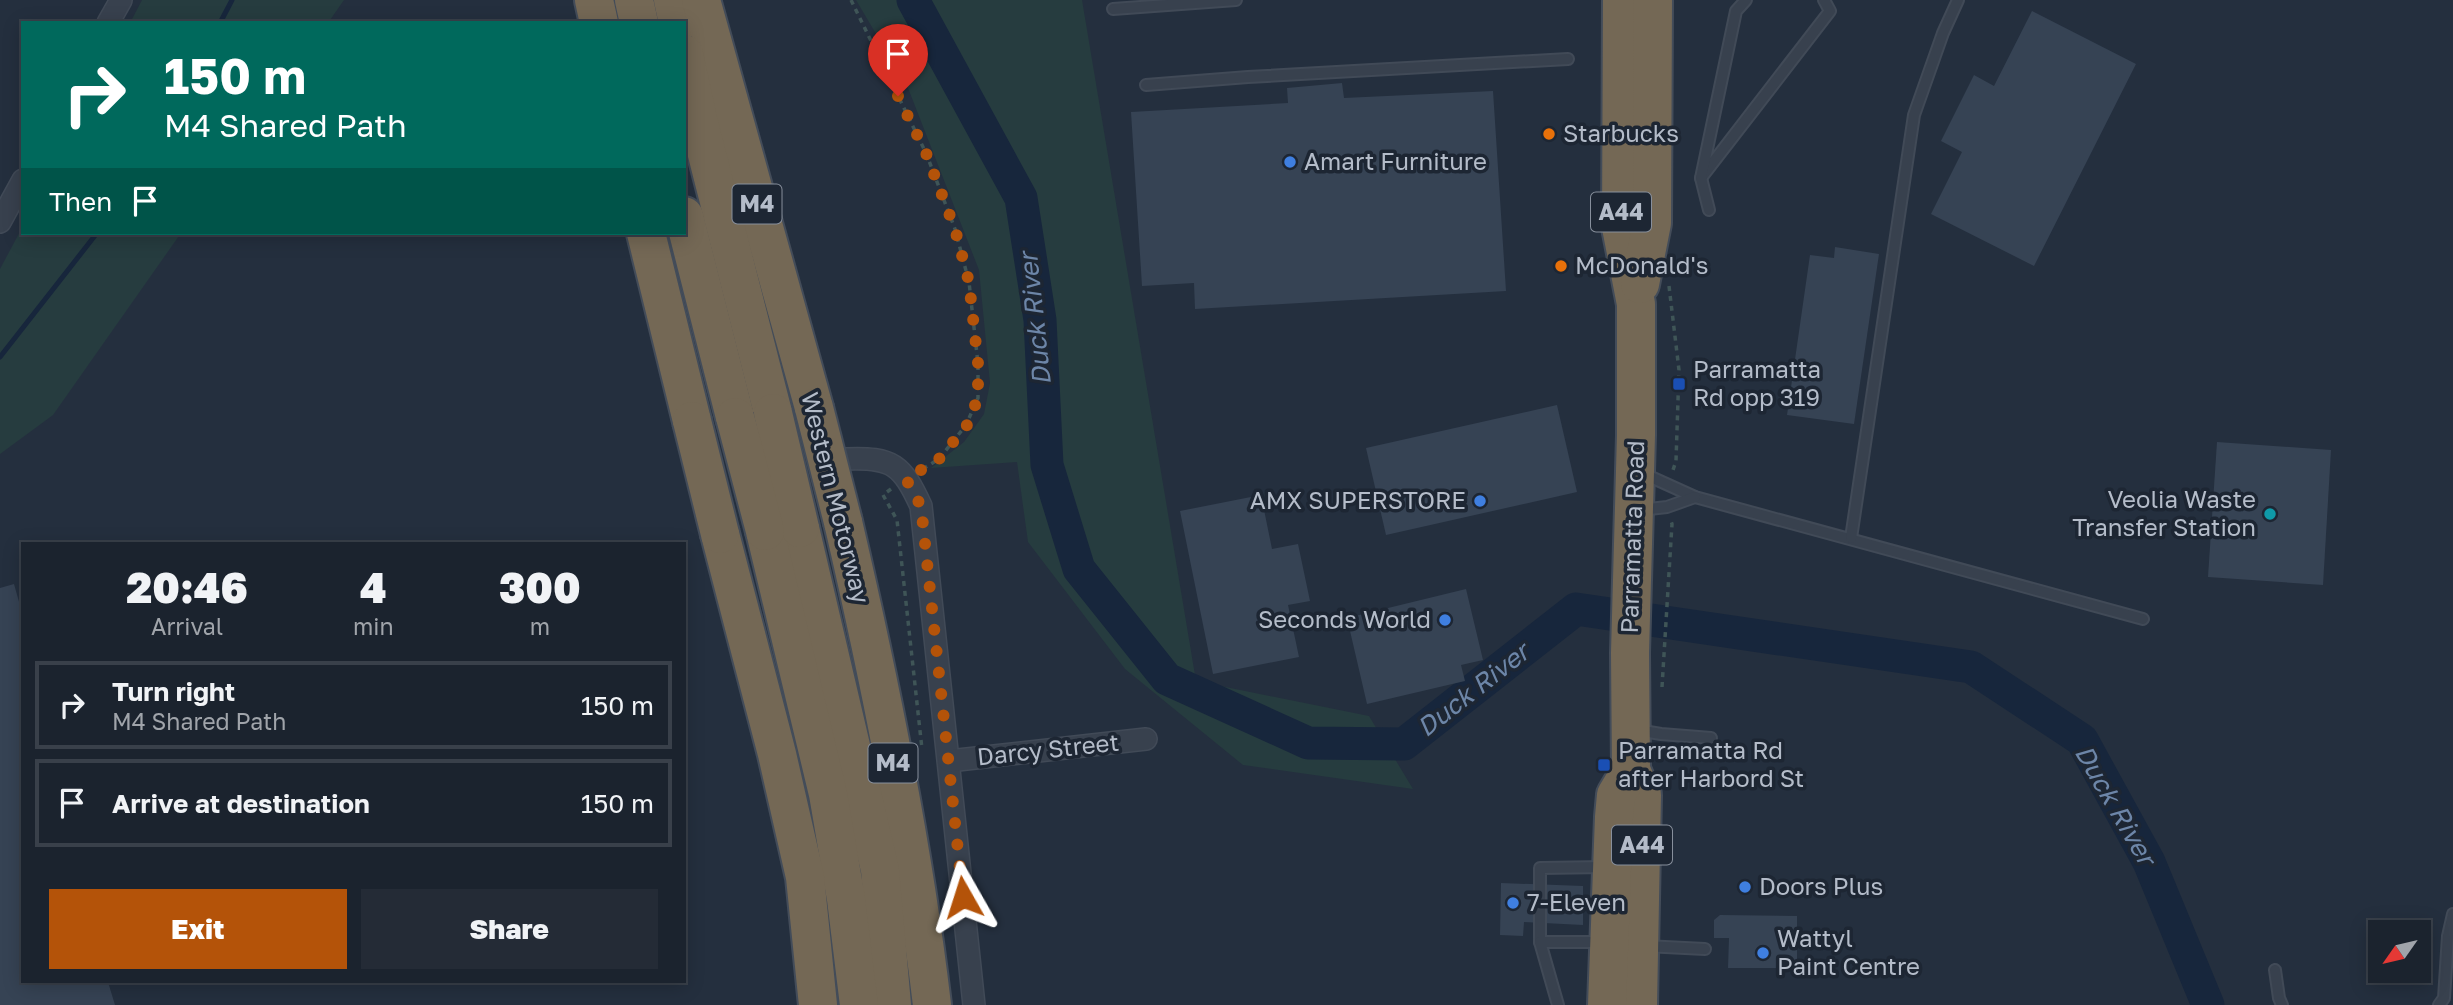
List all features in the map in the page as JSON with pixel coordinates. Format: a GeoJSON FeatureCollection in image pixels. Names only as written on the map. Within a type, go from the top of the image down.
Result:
{"type":"FeatureCollection","features":[{"type":"Feature","properties":{"kind":"highway"},"geometry":{"type":"LineString","coordinates":[[594,0],[599,21]]}},
{"type":"Feature","properties":{"kind":"highway"},"geometry":{"type":"LineString","coordinates":[[634,0],[639,21]]}},
{"type":"Feature","properties":{"kind":"highway"},"geometry":{"type":"LineString","coordinates":[[673,0],[678,21]]}},
{"type":"Feature","properties":{"kind":"highway","name":"Western Motorway"},"geometry":{"type":"LineString","coordinates":[[701,0],[843,522],[869,637],[908,844],[932,1005]]}},
{"type":"Feature","properties":{"kind":"highway","name":"Parramatta Road"},"geometry":{"type":"LineString","coordinates":[[1610,1005],[1624,944],[1642,795],[1631,770],[1630,729],[1636,303],[1621,227],[1629,1]]}},
{"type":"Feature","properties":{"kind":"highway","name":"Western Motorway"},"geometry":{"type":"LineString","coordinates":[[686,63],[773,413],[783,529],[846,899],[859,1005]]}},
{"type":"Feature","properties":{"kind":"highway","name":"Western Motorway"},"geometry":{"type":"LineString","coordinates":[[686,224],[735,417],[783,529],[880,870],[892,1005]]}},
{"type":"Feature","properties":{"kind":"highway"},"geometry":{"type":"LineString","coordinates":[[646,235],[777,754],[805,877],[818,1005]]}},
{"type":"Feature","properties":{"kind":"highway","name":"Parramatta Road"},"geometry":{"type":"LineString","coordinates":[[1624,944],[1612,867],[1616,796],[1631,770]]}},
{"type":"Feature","properties":{"kind":"highway"},"geometry":{"type":"LineString","coordinates":[[880,870],[905,1005]]}},
{"type":"Feature","properties":{"kind":"street"},"geometry":{"type":"LineString","coordinates":[[109,21],[121,0]]}},
{"type":"Feature","properties":{"kind":"street"},"geometry":{"type":"LineString","coordinates":[[0,222],[21,184]]}},
{"type":"Feature","properties":{"kind":"street"},"geometry":{"type":"LineString","coordinates":[[846,459],[883,459],[906,479],[921,506],[974,1005]]}},
{"type":"Feature","properties":{"kind":"street","name":"Darcy Street"},"geometry":{"type":"LineString","coordinates":[[949,761],[1146,738]]}},
{"type":"Feature","properties":{"kind":"lane"},"geometry":{"type":"LineString","coordinates":[[1113,9],[1236,0]]}},
{"type":"Feature","properties":{"kind":"lane"},"geometry":{"type":"LineString","coordinates":[[1709,210],[1701,178],[1735,11],[1746,0]]}},
{"type":"Feature","properties":{"kind":"lane"},"geometry":{"type":"LineString","coordinates":[[1701,178],[1830,11],[1824,0]]}},
{"type":"Feature","properties":{"kind":"lane"},"geometry":{"type":"LineString","coordinates":[[1851,538],[1914,115],[1942,33],[1958,0]]}},
{"type":"Feature","properties":{"kind":"lane"},"geometry":{"type":"LineString","coordinates":[[1146,85],[1568,59]]}},
{"type":"Feature","properties":{"kind":"lane"},"geometry":{"type":"LineString","coordinates":[[1635,470],[1695,497],[2143,619]]}},
{"type":"Feature","properties":{"kind":"lane"},"geometry":{"type":"LineString","coordinates":[[1634,511],[1667,507],[1695,497]]}},
{"type":"Feature","properties":{"kind":"lane"},"geometry":{"type":"LineString","coordinates":[[1630,729],[1711,738]]}},
{"type":"Feature","properties":{"kind":"lane"},"geometry":{"type":"LineString","coordinates":[[1558,1005],[1540,942],[1539,868],[1612,867]]}},
{"type":"Feature","properties":{"kind":"lane"},"geometry":{"type":"LineString","coordinates":[[2439,1005],[2444,998],[2448,936],[2453,914]]}},
{"type":"Feature","properties":{"kind":"lane"},"geometry":{"type":"LineString","coordinates":[[1540,942],[1705,948]]}},
{"type":"Feature","properties":{"kind":"lane"},"geometry":{"type":"LineString","coordinates":[[2276,970],[2278,998],[2282,1005]]}},
{"type":"Feature","properties":{"kind":"path"},"geometry":{"type":"LineString","coordinates":[[851,0],[926,153],[950,216],[969,282],[978,363],[978,398],[967,425],[939,459],[883,495],[897,520],[923,750]]}},
{"type":"Feature","properties":{"kind":"path"},"geometry":{"type":"LineString","coordinates":[[1662,687],[1670,553]]}},
{"type":"Feature","properties":{"kind":"green space"},"geometry":{"type":"Polygon","coordinates":[[[142,0],[344,0],[329,21],[131,21],[142,0]]]}},
{"type":"Feature","properties":{"kind":"green space"},"geometry":{"type":"Polygon","coordinates":[[[856,0],[1082,0],[1196,681],[1369,716],[1413,789],[1243,765],[1125,669],[1028,542],[1017,462],[931,468],[964,442],[984,414],[990,383],[979,270],[908,88],[856,0]]]}},
{"type":"Feature","properties":{"kind":"green space"},"geometry":{"type":"Polygon","coordinates":[[[21,230],[21,235],[180,235],[53,415],[0,454],[0,269],[21,230]]]}},
{"type":"Feature","properties":{"kind":"building"},"geometry":{"type":"Polygon","coordinates":[[[2032,11],[2136,64],[2034,266],[1931,214],[1962,152],[1941,141],[1974,75],[1994,86],[2032,11]]]}},
{"type":"Feature","properties":{"kind":"building"},"geometry":{"type":"Polygon","coordinates":[[[1342,83],[1344,98],[1493,91],[1506,291],[1195,309],[1194,283],[1142,286],[1131,112],[1288,103],[1287,88],[1342,83]]]}},
{"type":"Feature","properties":{"kind":"building"},"geometry":{"type":"Polygon","coordinates":[[[1835,247],[1879,254],[1854,424],[1787,415],[1810,255],[1834,258],[1835,247]]]}},
{"type":"Feature","properties":{"kind":"building"},"geometry":{"type":"Polygon","coordinates":[[[1557,405],[1577,492],[1386,535],[1366,448],[1557,405]]]}},
{"type":"Feature","properties":{"kind":"building","name":"Veolia Waste Transfer Station"},"geometry":{"type":"Polygon","coordinates":[[[2217,442],[2331,450],[2323,585],[2208,577],[2217,442]]]}},
{"type":"Feature","properties":{"kind":"building"},"geometry":{"type":"Polygon","coordinates":[[[1261,495],[1272,549],[1298,544],[1310,601],[1288,605],[1299,657],[1213,674],[1180,511],[1261,495]]]}},
{"type":"Feature","properties":{"kind":"building"},"geometry":{"type":"Polygon","coordinates":[[[14,584],[21,609],[21,983],[108,983],[115,1005],[0,1005],[0,588],[14,584]]]}},
{"type":"Feature","properties":{"kind":"building"},"geometry":{"type":"Polygon","coordinates":[[[1466,589],[1483,660],[1461,665],[1465,681],[1367,704],[1347,618],[1466,589]]]}},
{"type":"Feature","properties":{"kind":"building"},"geometry":{"type":"Polygon","coordinates":[[[1501,883],[1583,886],[1583,925],[1524,922],[1523,936],[1500,935],[1501,883]]]}},
{"type":"Feature","properties":{"kind":"building","name":"Wattyl Paint Centre"},"geometry":{"type":"Polygon","coordinates":[[[1720,915],[1797,916],[1797,968],[1728,968],[1729,938],[1714,938],[1714,920],[1720,915]]]}},
{"type":"Feature","properties":{"kind":"waterway"},"geometry":{"type":"LineString","coordinates":[[221,21],[232,0]]}},
{"type":"Feature","properties":{"kind":"waterway","name":"Duck River"},"geometry":{"type":"LineString","coordinates":[[913,0],[1021,198],[1040,320],[1047,465],[1079,569],[1167,679],[1308,743],[1404,744],[1576,609],[1971,667],[2082,740],[2149,862],[2208,1005]]}},
{"type":"Feature","properties":{"kind":"waterway"},"geometry":{"type":"LineString","coordinates":[[0,357],[95,235]]}},
{"type":"Feature","properties":{"kind":"place","name":"Starbucks"},"geometry":{"type":"Point","coordinates":[1549,134]}},
{"type":"Feature","properties":{"kind":"place","name":"Amart Furniture"},"geometry":{"type":"Point","coordinates":[1290,162]}},
{"type":"Feature","properties":{"kind":"place","name":"McDonald's"},"geometry":{"type":"Point","coordinates":[1561,266]}},
{"type":"Feature","properties":{"kind":"place","name":"Parramatta Rd opp 319"},"geometry":{"type":"Point","coordinates":[1679,384]}},
{"type":"Feature","properties":{"kind":"place","name":"AMX SUPERSTORE"},"geometry":{"type":"Point","coordinates":[1480,501]}},
{"type":"Feature","properties":{"kind":"place","name":"Veolia Waste Transfer Station"},"geometry":{"type":"Point","coordinates":[2270,514]}},
{"type":"Feature","properties":{"kind":"place","name":"Seconds World"},"geometry":{"type":"Point","coordinates":[1445,620]}},
{"type":"Feature","properties":{"kind":"place","name":"Parramatta Rd after Harbord St"},"geometry":{"type":"Point","coordinates":[1604,765]}},
{"type":"Feature","properties":{"kind":"place","name":"Doors Plus"},"geometry":{"type":"Point","coordinates":[1745,887]}},
{"type":"Feature","properties":{"kind":"place","name":"7-Eleven"},"geometry":{"type":"Point","coordinates":[1513,903]}},
{"type":"Feature","properties":{"kind":"place","name":"Wattyl Paint Centre"},"geometry":{"type":"Point","coordinates":[1763,953]}},
{"type":"Feature","properties":{"kind":"route"},"geometry":{"type":"LineString","coordinates":[[898,96],[926,153],[955,229],[969,282],[978,363],[978,398],[967,425],[939,459],[906,479],[921,506],[963,897]]}}]}
